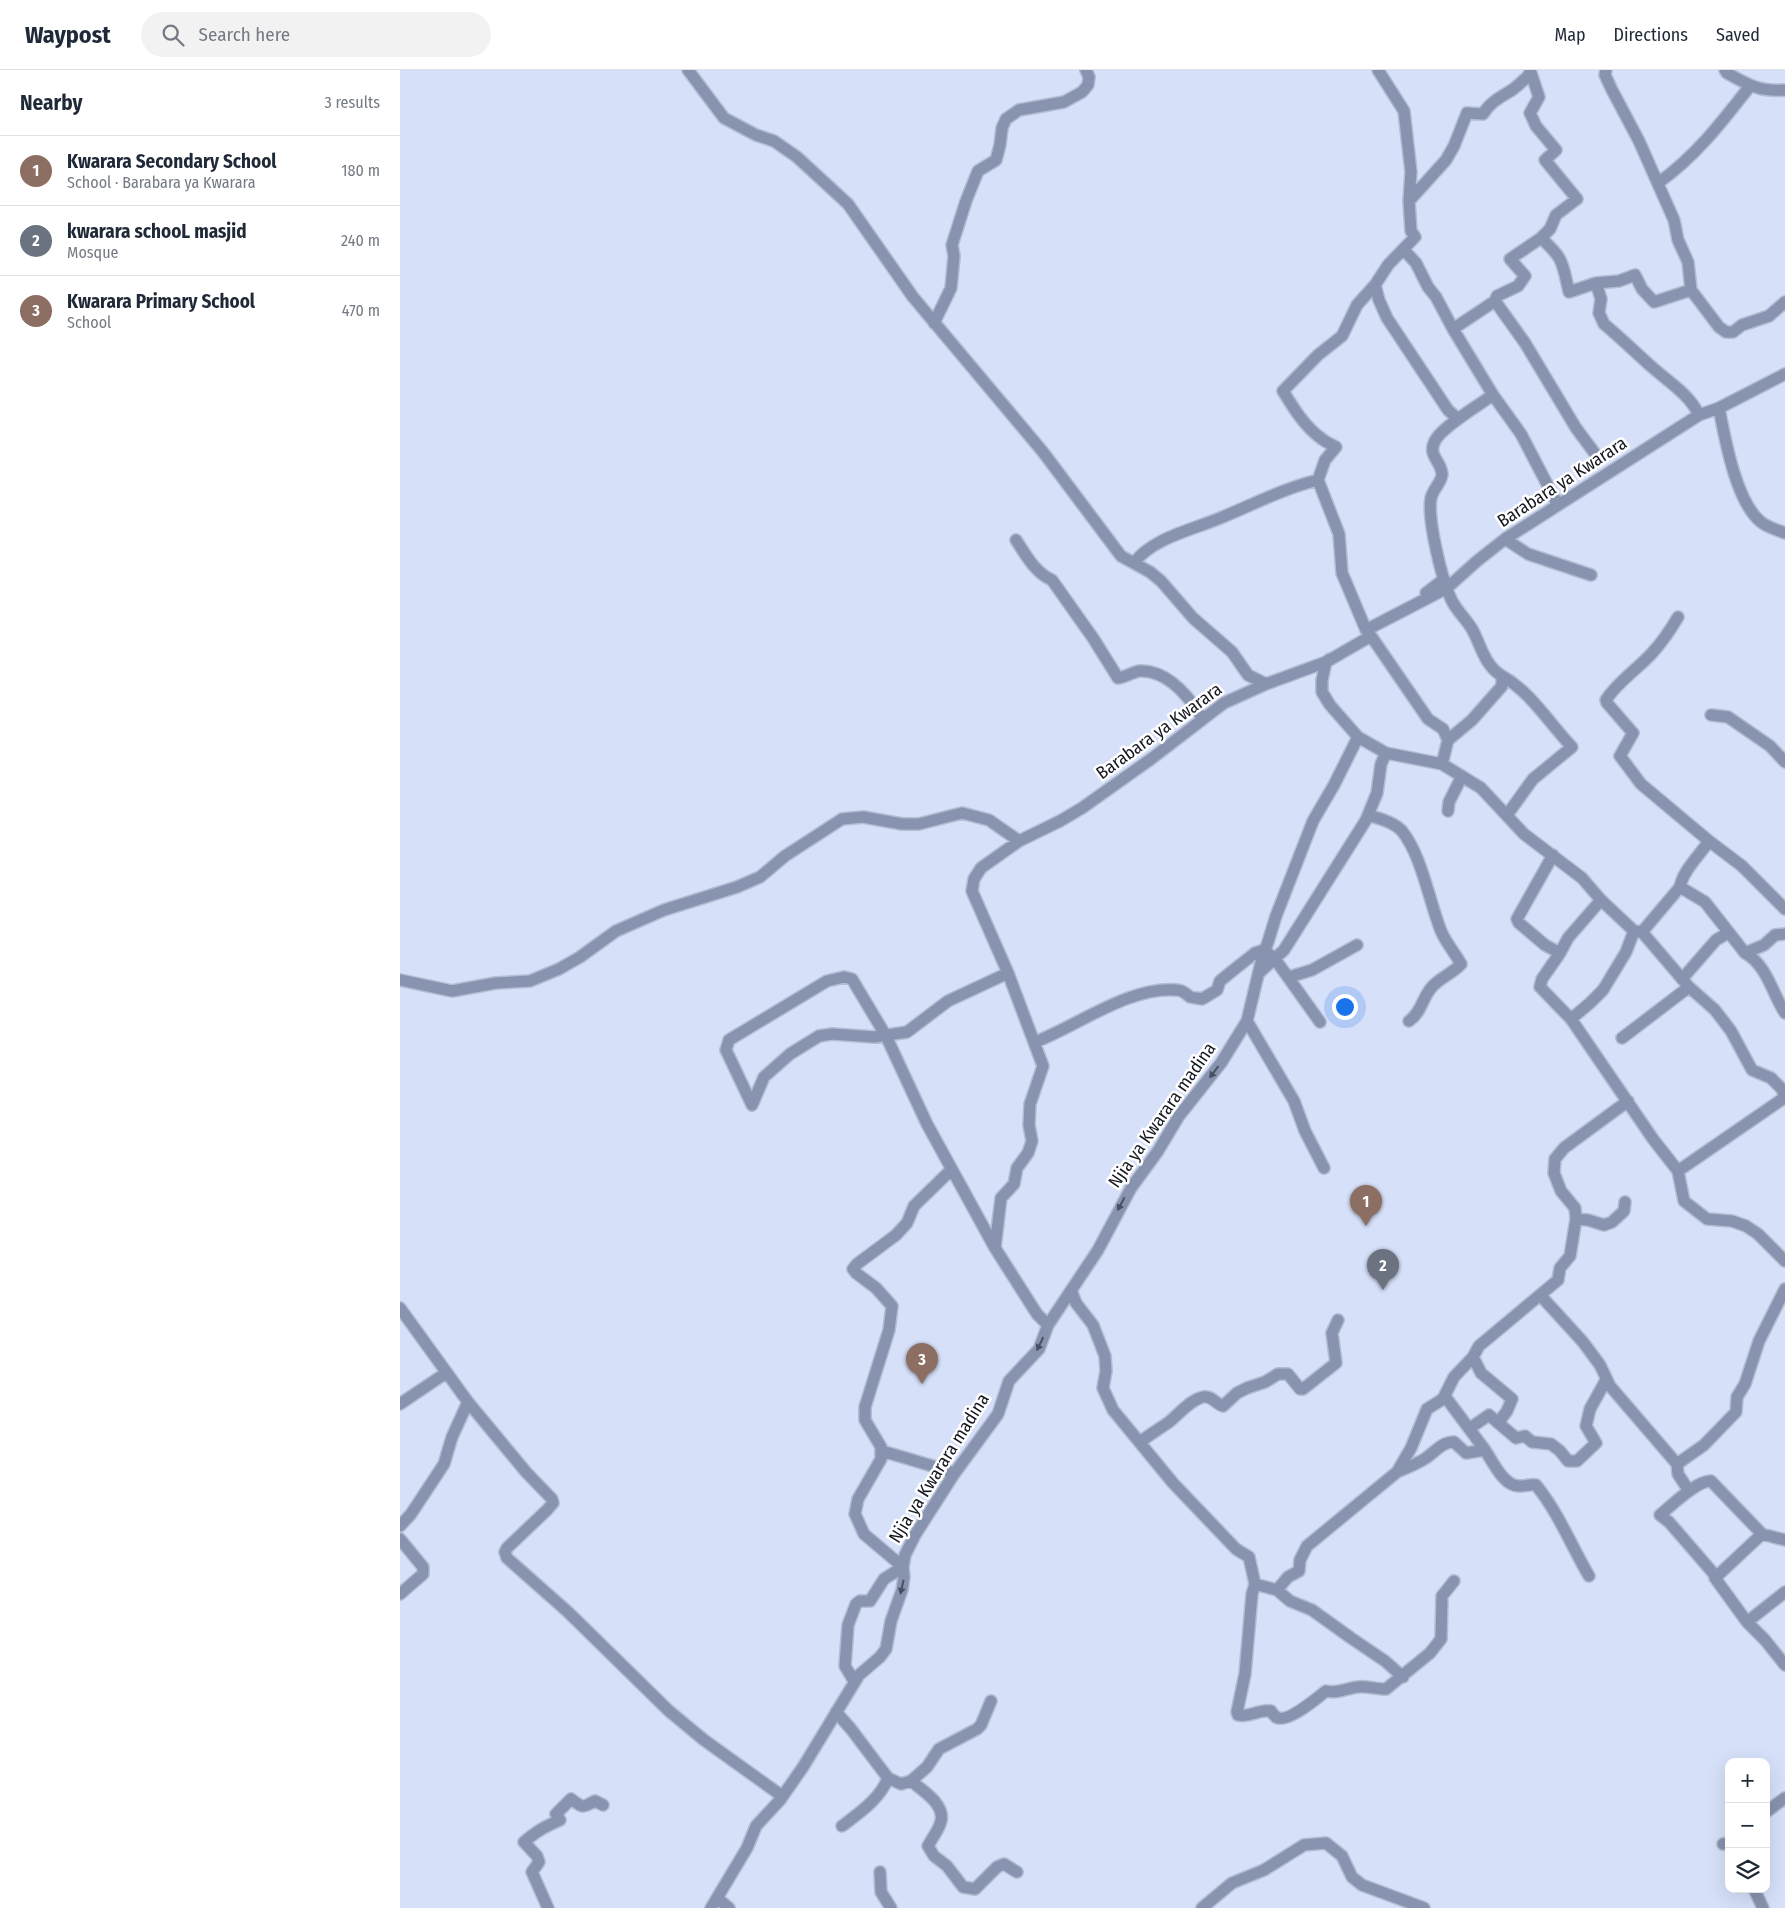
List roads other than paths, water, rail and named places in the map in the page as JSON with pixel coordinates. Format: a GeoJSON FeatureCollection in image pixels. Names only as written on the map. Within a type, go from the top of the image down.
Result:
{"type":"FeatureCollection","features":[{"type":"Feature","properties":{"kind":"street"},"geometry":{"type":"LineString","coordinates":[[688,70],[724,118],[756,135],[774,141],[798,157],[848,204],[896,274],[934,324],[1043,452],[1121,556],[1161,581],[1188,612],[1232,652],[1248,675],[1266,684]]}},
{"type":"Feature","properties":{"kind":"street"},"geometry":{"type":"LineString","coordinates":[[934,324],[951,288],[954,256],[952,244],[966,201],[978,171],[996,160],[1002,128],[1006,119],[1018,110],[1064,102],[1082,92],[1088,85],[1089,77],[1086,70]]}},
{"type":"Feature","properties":{"kind":"street"},"geometry":{"type":"LineString","coordinates":[[1378,70],[1404,111],[1412,172],[1409,201],[1414,237],[1404,250],[1388,265],[1375,285],[1357,305],[1342,336],[1318,355],[1283,391],[1310,430],[1324,441],[1336,447],[1325,460],[1318,480],[1340,534],[1342,573],[1369,633],[1428,719],[1443,729],[1448,740]]}},
{"type":"Feature","properties":{"kind":"street"},"geometry":{"type":"LineString","coordinates":[[1606,70],[1605,75],[1674,220],[1678,240],[1688,262],[1691,290],[1719,327],[1726,332],[1733,332],[1742,325],[1762,320],[1785,302]]}},
{"type":"Feature","properties":{"kind":"street"},"geometry":{"type":"LineString","coordinates":[[1725,70],[1750,86],[1770,91],[1785,90]]}},
{"type":"Feature","properties":{"kind":"street"},"geometry":{"type":"LineString","coordinates":[[1409,201],[1446,160],[1454,146],[1467,113],[1483,114],[1487,108],[1511,90],[1530,71],[1539,97],[1530,113],[1536,126],[1556,150],[1545,160],[1577,199],[1556,216],[1550,230],[1510,259],[1525,276],[1518,286],[1497,296],[1495,301],[1453,329]]}},
{"type":"Feature","properties":{"kind":"street"},"geometry":{"type":"LineString","coordinates":[[1658,183],[1678,169],[1702,146],[1750,86]]}},
{"type":"Feature","properties":{"kind":"street"},"geometry":{"type":"LineString","coordinates":[[1541,238],[1558,254],[1564,265],[1569,292],[1596,283],[1619,281],[1635,275],[1642,289],[1654,302],[1691,290]]}},
{"type":"Feature","properties":{"kind":"street"},"geometry":{"type":"LineString","coordinates":[[1404,250],[1416,263],[1428,287],[1493,395],[1521,434],[1558,505]]}},
{"type":"Feature","properties":{"kind":"street"},"geometry":{"type":"LineString","coordinates":[[1596,283],[1601,299],[1599,313],[1604,324],[1674,385],[1696,408],[1699,415]]}},
{"type":"Feature","properties":{"kind":"street"},"geometry":{"type":"LineString","coordinates":[[1375,285],[1387,318],[1448,410],[1458,420]]}},
{"type":"Feature","properties":{"kind":"street"},"geometry":{"type":"LineString","coordinates":[[1495,301],[1524,343],[1576,428],[1599,459]]}},
{"type":"Feature","properties":{"kind":"street","name":"Barabara ya Kwarara"},"geometry":{"type":"LineString","coordinates":[[995,1248],[1001,1198],[1014,1184],[1017,1168],[1028,1153],[1032,1141],[1029,1125],[1030,1104],[1043,1066],[1008,972],[972,891],[974,879],[981,868],[1019,841],[1060,822],[1082,808],[1151,759],[1224,703],[1266,684],[1326,662],[1446,584],[1505,539],[1699,415],[1719,408],[1785,374]]}},
{"type":"Feature","properties":{"kind":"street"},"geometry":{"type":"LineString","coordinates":[[1493,395],[1437,438],[1433,447],[1434,458],[1442,475],[1431,497],[1432,525],[1437,556],[1453,602],[1472,629],[1481,653],[1496,672],[1514,683],[1532,700],[1553,727],[1572,747],[1533,779],[1507,816]]}},
{"type":"Feature","properties":{"kind":"street"},"geometry":{"type":"LineString","coordinates":[[1719,408],[1727,450],[1752,513],[1762,523],[1785,534]]}},
{"type":"Feature","properties":{"kind":"street"},"geometry":{"type":"LineString","coordinates":[[1134,563],[1139,556],[1157,543],[1297,485],[1318,480]]}},
{"type":"Feature","properties":{"kind":"street"},"geometry":{"type":"LineString","coordinates":[[1505,539],[1528,554],[1591,575]]}},
{"type":"Feature","properties":{"kind":"street"},"geometry":{"type":"LineString","coordinates":[[1016,540],[1033,565],[1044,577],[1052,580],[1093,638],[1118,678],[1140,671],[1158,673],[1180,689],[1203,720]]}},
{"type":"Feature","properties":{"kind":"street"},"geometry":{"type":"LineString","coordinates":[[1678,617],[1669,633],[1653,653],[1617,686],[1606,700],[1632,733],[1620,756],[1651,793],[1742,866],[1785,909]]}},
{"type":"Feature","properties":{"kind":"street"},"geometry":{"type":"LineString","coordinates":[[1326,662],[1322,680],[1322,692],[1330,705],[1358,737],[1386,753],[1442,764],[1481,788],[1524,834],[1582,878],[1600,900],[1638,932],[1685,983],[1715,1010],[1731,1031],[1752,1070],[1771,1078],[1782,1089],[1785,1099],[1678,1171]]}},
{"type":"Feature","properties":{"kind":"street"},"geometry":{"type":"LineString","coordinates":[[1442,764],[1448,740],[1472,720],[1502,686],[1502,676]]}},
{"type":"Feature","properties":{"kind":"street"},"geometry":{"type":"LineString","coordinates":[[1711,715],[1728,717],[1770,746],[1785,762]]}},
{"type":"Feature","properties":{"kind":"street"},"geometry":{"type":"LineString","coordinates":[[1324,1168],[1305,1131],[1294,1102],[1244,1026],[1264,950],[1268,945],[1276,916],[1312,820],[1334,785],[1358,737]]}},
{"type":"Feature","properties":{"kind":"street"},"geometry":{"type":"LineString","coordinates":[[1259,973],[1284,950],[1368,815],[1378,793],[1381,764],[1386,753]]}},
{"type":"Feature","properties":{"kind":"street"},"geometry":{"type":"LineString","coordinates":[[1448,811],[1449,802],[1462,776]]}},
{"type":"Feature","properties":{"kind":"street"},"geometry":{"type":"LineString","coordinates":[[400,980],[452,991],[496,983],[530,981],[559,969],[616,932],[664,910],[737,886],[760,876],[785,856],[842,820],[863,817],[902,824],[919,824],[962,813],[989,820],[1019,841]]}},
{"type":"Feature","properties":{"kind":"street"},"geometry":{"type":"LineString","coordinates":[[1368,815],[1388,821],[1402,830],[1419,863],[1428,896],[1441,931],[1461,964],[1457,969],[1432,986],[1417,1013],[1409,1021]]}},
{"type":"Feature","properties":{"kind":"street"},"geometry":{"type":"LineString","coordinates":[[1570,1019],[1603,990],[1638,932],[1680,887],[1681,881],[1690,867],[1710,841]]}},
{"type":"Feature","properties":{"kind":"street"},"geometry":{"type":"LineString","coordinates":[[1552,855],[1517,919],[1519,923],[1546,945],[1560,953]]}},
{"type":"Feature","properties":{"kind":"street"},"geometry":{"type":"LineString","coordinates":[[1680,887],[1705,902],[1745,953],[1752,957],[1763,971],[1776,1000],[1785,1013]]}},
{"type":"Feature","properties":{"kind":"street"},"geometry":{"type":"LineString","coordinates":[[1600,900],[1568,938],[1542,979],[1540,987],[1570,1019],[1653,1139],[1678,1171],[1681,1194],[1687,1204],[1707,1219],[1732,1221],[1746,1226],[1758,1234],[1785,1261]]}},
{"type":"Feature","properties":{"kind":"street"},"geometry":{"type":"LineString","coordinates":[[1622,1038],[1685,983],[1716,940],[1728,933]]}},
{"type":"Feature","properties":{"kind":"street"},"geometry":{"type":"LineString","coordinates":[[1745,953],[1764,945],[1775,935],[1785,934]]}},
{"type":"Feature","properties":{"kind":"street"},"geometry":{"type":"LineString","coordinates":[[1289,977],[1312,970],[1358,945]]}},
{"type":"Feature","properties":{"kind":"street"},"geometry":{"type":"LineString","coordinates":[[1264,950],[1276,959],[1320,1022]]}},
{"type":"Feature","properties":{"kind":"street"},"geometry":{"type":"LineString","coordinates":[[1035,1042],[1146,992],[1180,990],[1191,997],[1202,999],[1217,990],[1220,982],[1255,953],[1264,950]]}},
{"type":"Feature","properties":{"kind":"street"},"geometry":{"type":"LineString","coordinates":[[1008,972],[948,1001],[906,1032],[886,1036],[832,1034],[819,1036],[790,1054],[764,1078],[752,1105],[726,1050],[729,1040],[827,981],[844,976],[852,979],[886,1036],[927,1124],[995,1248],[1037,1314],[1048,1325]]}},
{"type":"Feature","properties":{"kind":"street","name":"Njia ya Kwarara madina"},"geometry":{"type":"LineString","coordinates":[[714,1903],[747,1848],[756,1826],[782,1796],[803,1767],[859,1675],[880,1657],[886,1649],[891,1621],[902,1590],[905,1554],[915,1535],[954,1474],[998,1414],[1009,1381],[1039,1350],[1048,1325],[1098,1250],[1131,1188],[1158,1152],[1179,1116],[1221,1063],[1244,1026]]}},
{"type":"Feature","properties":{"kind":"street"},"geometry":{"type":"LineString","coordinates":[[1277,1590],[1288,1577],[1298,1571],[1300,1560],[1308,1546],[1397,1472],[1411,1448],[1427,1409],[1442,1399],[1454,1377],[1473,1357],[1479,1346],[1558,1280],[1560,1268],[1570,1256],[1576,1219],[1575,1208],[1561,1191],[1554,1173],[1555,1159],[1564,1148],[1628,1101]]}},
{"type":"Feature","properties":{"kind":"street"},"geometry":{"type":"LineString","coordinates":[[854,1682],[845,1666],[848,1625],[856,1604],[860,1601],[870,1601],[884,1579],[903,1567],[864,1534],[855,1514],[858,1499],[881,1459],[882,1451],[865,1420],[865,1406],[889,1330],[892,1306],[876,1288],[853,1269],[896,1235],[907,1223],[914,1206],[951,1170]]}},
{"type":"Feature","properties":{"kind":"street"},"geometry":{"type":"LineString","coordinates":[[1576,1219],[1588,1220],[1604,1225],[1612,1222],[1624,1211],[1625,1202]]}},
{"type":"Feature","properties":{"kind":"street"},"geometry":{"type":"LineString","coordinates":[[1677,1464],[1704,1445],[1736,1412],[1737,1397],[1745,1384],[1759,1341],[1785,1289]]}},
{"type":"Feature","properties":{"kind":"street"},"geometry":{"type":"LineString","coordinates":[[1071,1290],[1076,1303],[1093,1325],[1105,1356],[1106,1371],[1103,1388],[1113,1410],[1173,1483],[1236,1549],[1249,1557],[1255,1584],[1252,1594],[1245,1674],[1238,1715],[1244,1716],[1263,1710],[1271,1710],[1276,1717],[1287,1717],[1326,1691],[1338,1692],[1352,1688],[1368,1687],[1386,1689],[1430,1653],[1441,1639],[1442,1596],[1454,1581]]}},
{"type":"Feature","properties":{"kind":"street"},"geometry":{"type":"LineString","coordinates":[[1541,1296],[1588,1348],[1600,1365],[1606,1380],[1677,1464],[1678,1474],[1690,1491]]}},
{"type":"Feature","properties":{"kind":"street"},"geometry":{"type":"LineString","coordinates":[[400,1308],[468,1402],[526,1472],[552,1499],[552,1503],[547,1510],[507,1548],[505,1552],[507,1558],[568,1612],[669,1711],[704,1740],[782,1796]]}},
{"type":"Feature","properties":{"kind":"street"},"geometry":{"type":"LineString","coordinates":[[1140,1442],[1203,1396],[1210,1397],[1218,1405],[1223,1406],[1237,1393],[1265,1382],[1278,1374],[1288,1374],[1300,1389],[1303,1389],[1336,1363],[1332,1333],[1338,1320]]}},
{"type":"Feature","properties":{"kind":"street"},"geometry":{"type":"LineString","coordinates":[[1473,1357],[1481,1373],[1512,1399],[1507,1412],[1498,1423]]}},
{"type":"Feature","properties":{"kind":"street"},"geometry":{"type":"LineString","coordinates":[[400,1404],[446,1373]]}},
{"type":"Feature","properties":{"kind":"street"},"geometry":{"type":"LineString","coordinates":[[1470,1428],[1489,1415],[1516,1438],[1525,1436],[1532,1442],[1551,1444],[1568,1460],[1577,1461],[1596,1443],[1586,1426],[1590,1409],[1606,1380]]}},
{"type":"Feature","properties":{"kind":"street"},"geometry":{"type":"LineString","coordinates":[[1442,1399],[1448,1399],[1511,1485],[1536,1485],[1569,1537],[1589,1576]]}},
{"type":"Feature","properties":{"kind":"street"},"geometry":{"type":"LineString","coordinates":[[400,1526],[411,1514],[444,1464],[452,1437],[468,1402]]}},
{"type":"Feature","properties":{"kind":"street"},"geometry":{"type":"LineString","coordinates":[[1397,1472],[1411,1467],[1447,1442],[1454,1442],[1466,1453],[1485,1450]]}},
{"type":"Feature","properties":{"kind":"street"},"geometry":{"type":"LineString","coordinates":[[882,1451],[954,1474]]}},
{"type":"Feature","properties":{"kind":"street"},"geometry":{"type":"LineString","coordinates":[[1785,1540],[1762,1534],[1711,1481],[1707,1481],[1690,1491],[1660,1515],[1669,1522],[1714,1574],[1747,1622],[1765,1640],[1785,1665]]}},
{"type":"Feature","properties":{"kind":"street"},"geometry":{"type":"LineString","coordinates":[[1715,1578],[1762,1534]]}},
{"type":"Feature","properties":{"kind":"street"},"geometry":{"type":"LineString","coordinates":[[400,1539],[424,1567],[423,1574],[400,1594]]}},
{"type":"Feature","properties":{"kind":"street"},"geometry":{"type":"LineString","coordinates":[[1255,1584],[1277,1590],[1290,1601],[1312,1610],[1385,1661],[1403,1676]]}},
{"type":"Feature","properties":{"kind":"street"},"geometry":{"type":"LineString","coordinates":[[1747,1622],[1785,1592]]}},
{"type":"Feature","properties":{"kind":"street"},"geometry":{"type":"LineString","coordinates":[[836,1712],[852,1729],[888,1778],[901,1784],[911,1781],[927,1767],[939,1749],[978,1729],[991,1701]]}},
{"type":"Feature","properties":{"kind":"street"},"geometry":{"type":"LineString","coordinates":[[842,1826],[877,1796],[885,1786],[888,1778]]}},
{"type":"Feature","properties":{"kind":"street"},"geometry":{"type":"LineString","coordinates":[[911,1781],[931,1797],[941,1811],[941,1820],[928,1846],[934,1856],[947,1866],[963,1887],[975,1889],[997,1867],[1004,1864],[1017,1872]]}},
{"type":"Feature","properties":{"kind":"street"},"geometry":{"type":"LineString","coordinates":[[1770,1809],[1785,1798]]}},
{"type":"Feature","properties":{"kind":"street"},"geometry":{"type":"LineString","coordinates":[[548,1908],[532,1872],[539,1862],[537,1856],[524,1842],[543,1826],[549,1826],[560,1820],[556,1814],[571,1799],[581,1807],[595,1801],[603,1805]]}},
{"type":"Feature","properties":{"kind":"street"},"geometry":{"type":"LineString","coordinates":[[1202,1908],[1232,1883],[1264,1870],[1304,1845],[1326,1843],[1342,1856],[1352,1877],[1362,1885],[1424,1908]]}},
{"type":"Feature","properties":{"kind":"street"},"geometry":{"type":"LineString","coordinates":[[880,1872],[882,1892],[890,1908]]}},
{"type":"Feature","properties":{"kind":"street"},"geometry":{"type":"LineString","coordinates":[[1756,1893],[1763,1908]]}},
{"type":"Feature","properties":{"kind":"street"},"geometry":{"type":"LineString","coordinates":[[714,1903],[729,1908]]}},
{"type":"Feature","properties":{"kind":"place","name":"Kwarara Secondary School"},"geometry":{"type":"Point","coordinates":[1366,1226]}},
{"type":"Feature","properties":{"kind":"place","name":"kwarara schooL masjid"},"geometry":{"type":"Point","coordinates":[1383,1290]}},
{"type":"Feature","properties":{"kind":"place","name":"Kwarara Primary School"},"geometry":{"type":"Point","coordinates":[922,1384]}}]}
